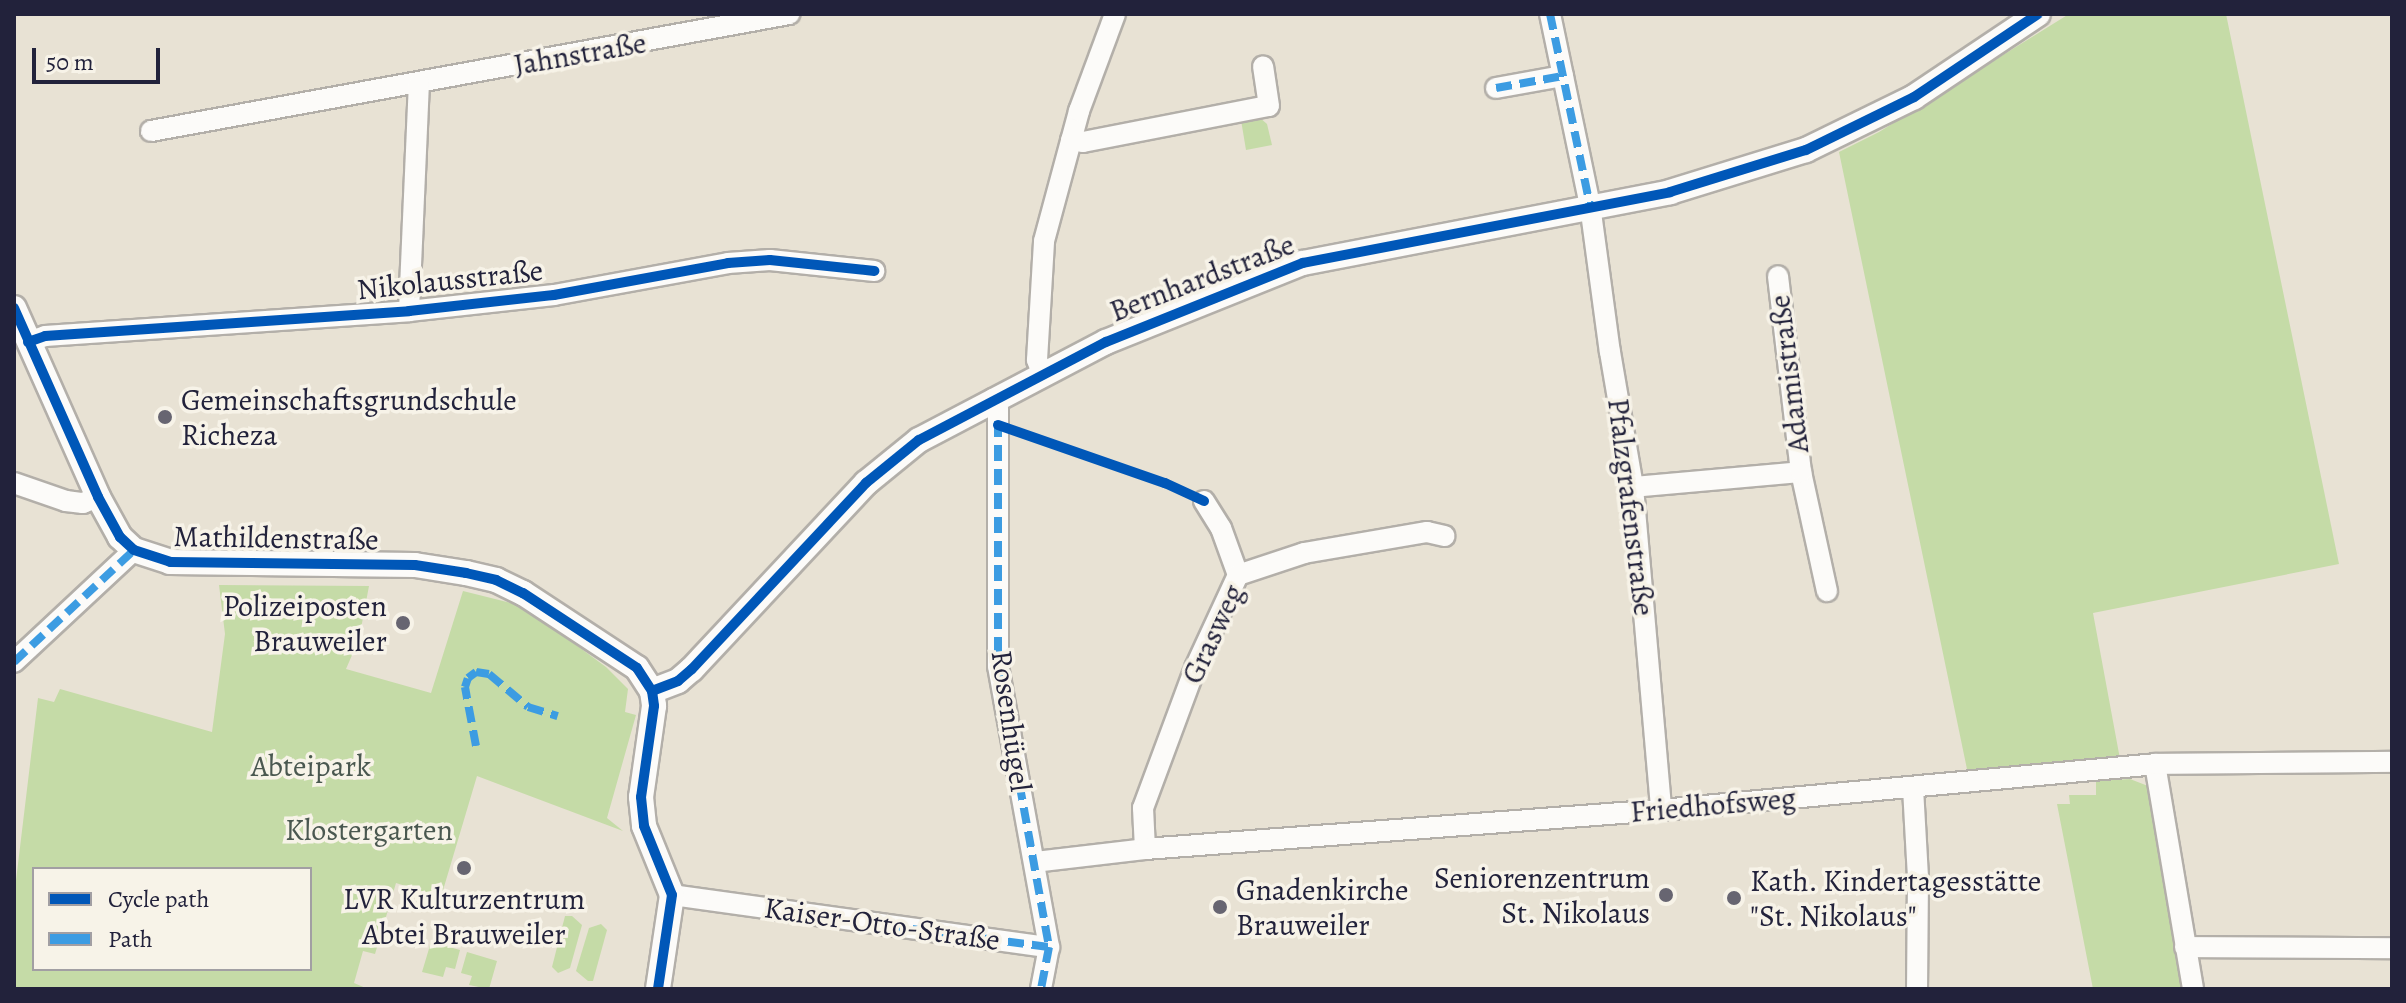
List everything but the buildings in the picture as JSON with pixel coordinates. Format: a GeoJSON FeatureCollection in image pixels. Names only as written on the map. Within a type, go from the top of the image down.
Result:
{"type":"FeatureCollection","features":[{"type":"Feature","properties":{"kind":"street","name":"Jahnstraße"},"geometry":{"type":"LineString","coordinates":[[151,131],[789,14]]}},
{"type":"Feature","properties":{"kind":"street"},"geometry":{"type":"LineString","coordinates":[[1042,373],[1037,360],[1044,241],[1071,140],[1115,14]]}},
{"type":"Feature","properties":{"kind":"street","name":"Pfalzgrafenstraße"},"geometry":{"type":"LineString","coordinates":[[1550,14],[1590,205],[1633,487],[1661,810]]}},
{"type":"Feature","properties":{"kind":"street","name":"Bernhardstraße"},"geometry":{"type":"LineString","coordinates":[[652,691],[678,681],[692,669],[866,483],[919,440],[1042,373],[1204,300],[1303,263],[1680,190],[1806,150],[1914,97],[2038,14]]}},
{"type":"Feature","properties":{"kind":"street"},"geometry":{"type":"LineString","coordinates":[[1071,140],[1083,142],[1269,106],[1263,66]]}},
{"type":"Feature","properties":{"kind":"street"},"geometry":{"type":"LineString","coordinates":[[1496,88],[1563,76]]}},
{"type":"Feature","properties":{"kind":"street"},"geometry":{"type":"LineString","coordinates":[[409,311],[419,83]]}},
{"type":"Feature","properties":{"kind":"street","name":"Nikolausstraße"},"geometry":{"type":"LineString","coordinates":[[28,342],[45,336],[409,311],[554,295],[728,263],[770,260],[874,271]]}},
{"type":"Feature","properties":{"kind":"street","name":"Adamistraße"},"geometry":{"type":"LineString","coordinates":[[1778,276],[1801,472],[1827,591]]}},
{"type":"Feature","properties":{"kind":"street","name":"Mathildenstraße"},"geometry":{"type":"LineString","coordinates":[[14,308],[98,497],[120,537],[134,550],[170,562],[415,565],[496,580],[523,593],[618,654],[637,668],[652,691]]}},
{"type":"Feature","properties":{"kind":"street","name":"Rosenhügel"},"geometry":{"type":"LineString","coordinates":[[993,399],[998,409],[998,666],[1002,707],[1035,862],[1049,947]]}},
{"type":"Feature","properties":{"kind":"street","name":"Adamistraße"},"geometry":{"type":"LineString","coordinates":[[1633,487],[1801,472]]}},
{"type":"Feature","properties":{"kind":"street"},"geometry":{"type":"LineString","coordinates":[[14,483],[66,501],[83,503],[98,497]]}},
{"type":"Feature","properties":{"kind":"street"},"geometry":{"type":"LineString","coordinates":[[1204,501],[1221,528],[1238,575]]}},
{"type":"Feature","properties":{"kind":"street","name":"Grasweg"},"geometry":{"type":"LineString","coordinates":[[1145,849],[1143,808],[1195,668],[1238,575],[1304,553],[1427,532],[1445,536]]}},
{"type":"Feature","properties":{"kind":"street"},"geometry":{"type":"LineString","coordinates":[[14,662],[134,550]]}},
{"type":"Feature","properties":{"kind":"street"},"geometry":{"type":"LineString","coordinates":[[652,691],[654,721],[641,797],[644,826],[672,895],[658,989]]}},
{"type":"Feature","properties":{"kind":"street","name":"Friedhofsweg"},"geometry":{"type":"LineString","coordinates":[[1035,862],[1145,849],[1661,810],[2155,764],[2392,762]]}},
{"type":"Feature","properties":{"kind":"street"},"geometry":{"type":"LineString","coordinates":[[2155,764],[2193,989]]}},
{"type":"Feature","properties":{"kind":"street"},"geometry":{"type":"LineString","coordinates":[[1913,788],[1918,877],[1917,989]]}},
{"type":"Feature","properties":{"kind":"street","name":"Kaiser-Otto-Straße"},"geometry":{"type":"LineString","coordinates":[[672,895],[1049,947]]}},
{"type":"Feature","properties":{"kind":"street"},"geometry":{"type":"LineString","coordinates":[[1041,989],[1049,947]]}},
{"type":"Feature","properties":{"kind":"street"},"geometry":{"type":"LineString","coordinates":[[2185,947],[2392,948]]}},
{"type":"Feature","properties":{"kind":"green space"},"geometry":{"type":"Polygon","coordinates":[[[2069,14],[2226,14],[2339,564],[2093,613],[2120,759],[1968,774],[1839,152],[1879,132],[2069,14]]]}},
{"type":"Feature","properties":{"kind":"green space"},"geometry":{"type":"Polygon","coordinates":[[[1259,117],[1267,124],[1272,145],[1246,150],[1241,120],[1259,117]]]}},
{"type":"Feature","properties":{"kind":"green space","name":"Abteipark"},"geometry":{"type":"Polygon","coordinates":[[[219,585],[369,586],[359,639],[346,669],[431,693],[463,591],[523,606],[606,667],[628,689],[625,712],[636,715],[607,818],[623,831],[477,776],[441,897],[396,883],[375,954],[363,951],[354,983],[368,989],[14,989],[14,897],[38,698],[54,702],[60,689],[212,732],[225,634],[219,585]]]}},
{"type":"Feature","properties":{"kind":"green space"},"geometry":{"type":"Polygon","coordinates":[[[2130,779],[2148,786],[2187,989],[2093,989],[2057,804],[2070,804],[2069,795],[2096,795],[2096,781],[2130,779]]]}},
{"type":"Feature","properties":{"kind":"green space"},"geometry":{"type":"Polygon","coordinates":[[[565,916],[572,916],[582,925],[570,968],[558,973],[552,967],[565,916]]]}},
{"type":"Feature","properties":{"kind":"green space"},"geometry":{"type":"Polygon","coordinates":[[[601,924],[607,930],[593,981],[588,981],[576,971],[589,928],[601,924]]]}},
{"type":"Feature","properties":{"kind":"green space"},"geometry":{"type":"Polygon","coordinates":[[[431,942],[460,950],[455,969],[446,967],[443,977],[422,972],[431,942]]]}},
{"type":"Feature","properties":{"kind":"green space"},"geometry":{"type":"Polygon","coordinates":[[[467,952],[497,961],[489,989],[469,985],[472,976],[461,973],[467,952]]]}},
{"type":"Feature","properties":{"kind":"marked path"},"geometry":{"type":"LineString","coordinates":[[1550,14],[1590,205]]}},
{"type":"Feature","properties":{"kind":"marked path"},"geometry":{"type":"LineString","coordinates":[[1496,88],[1563,76]]}},
{"type":"Feature","properties":{"kind":"marked path"},"geometry":{"type":"LineString","coordinates":[[998,421],[998,666],[1049,947],[1041,989]]}},
{"type":"Feature","properties":{"kind":"marked path"},"geometry":{"type":"LineString","coordinates":[[14,662],[134,550]]}},
{"type":"Feature","properties":{"kind":"marked path"},"geometry":{"type":"LineString","coordinates":[[476,746],[465,687],[468,678],[476,672],[489,674],[528,707],[558,716]]}},
{"type":"Feature","properties":{"kind":"marked path"},"geometry":{"type":"LineString","coordinates":[[889,926],[1049,947]]}},
{"type":"Feature","properties":{"kind":"cycle path"},"geometry":{"type":"LineString","coordinates":[[652,691],[678,681],[692,669],[866,483],[919,440],[1106,342],[1303,263],[1670,192],[1806,150],[1914,97],[2038,14]]}},
{"type":"Feature","properties":{"kind":"cycle path"},"geometry":{"type":"LineString","coordinates":[[28,342],[45,336],[409,311],[554,295],[728,263],[770,260],[874,271]]}},
{"type":"Feature","properties":{"kind":"cycle path"},"geometry":{"type":"LineString","coordinates":[[14,308],[98,497],[120,537],[134,550],[170,562],[415,565],[496,580],[523,593],[637,668],[652,691],[654,706],[641,797],[644,826],[672,895],[658,989]]}},
{"type":"Feature","properties":{"kind":"cycle path"},"geometry":{"type":"LineString","coordinates":[[998,425],[1165,483],[1204,501]]}},
{"type":"Feature","properties":{"kind":"place","name":"Gemeinschaftsgrundschule Richeza"},"geometry":{"type":"Point","coordinates":[165,417]}},
{"type":"Feature","properties":{"kind":"place","name":"Polizeiposten Brauweiler"},"geometry":{"type":"Point","coordinates":[403,623]}},
{"type":"Feature","properties":{"kind":"place","name":"LVR Kulturzentrum Abtei Brauweiler"},"geometry":{"type":"Point","coordinates":[464,868]}},
{"type":"Feature","properties":{"kind":"place","name":"Seniorenzentrum St. Nikolaus"},"geometry":{"type":"Point","coordinates":[1666,895]}},
{"type":"Feature","properties":{"kind":"place","name":"Kath. Kindertagesstätte \"St. Nikolaus\""},"geometry":{"type":"Point","coordinates":[1734,898]}},
{"type":"Feature","properties":{"kind":"place","name":"Gnadenkirche Brauweiler"},"geometry":{"type":"Point","coordinates":[1220,907]}},
{"type":"Feature","properties":{"kind":"park label","name":"Klostergarten"},"geometry":{"type":"Point","coordinates":[369,830]}}]}
